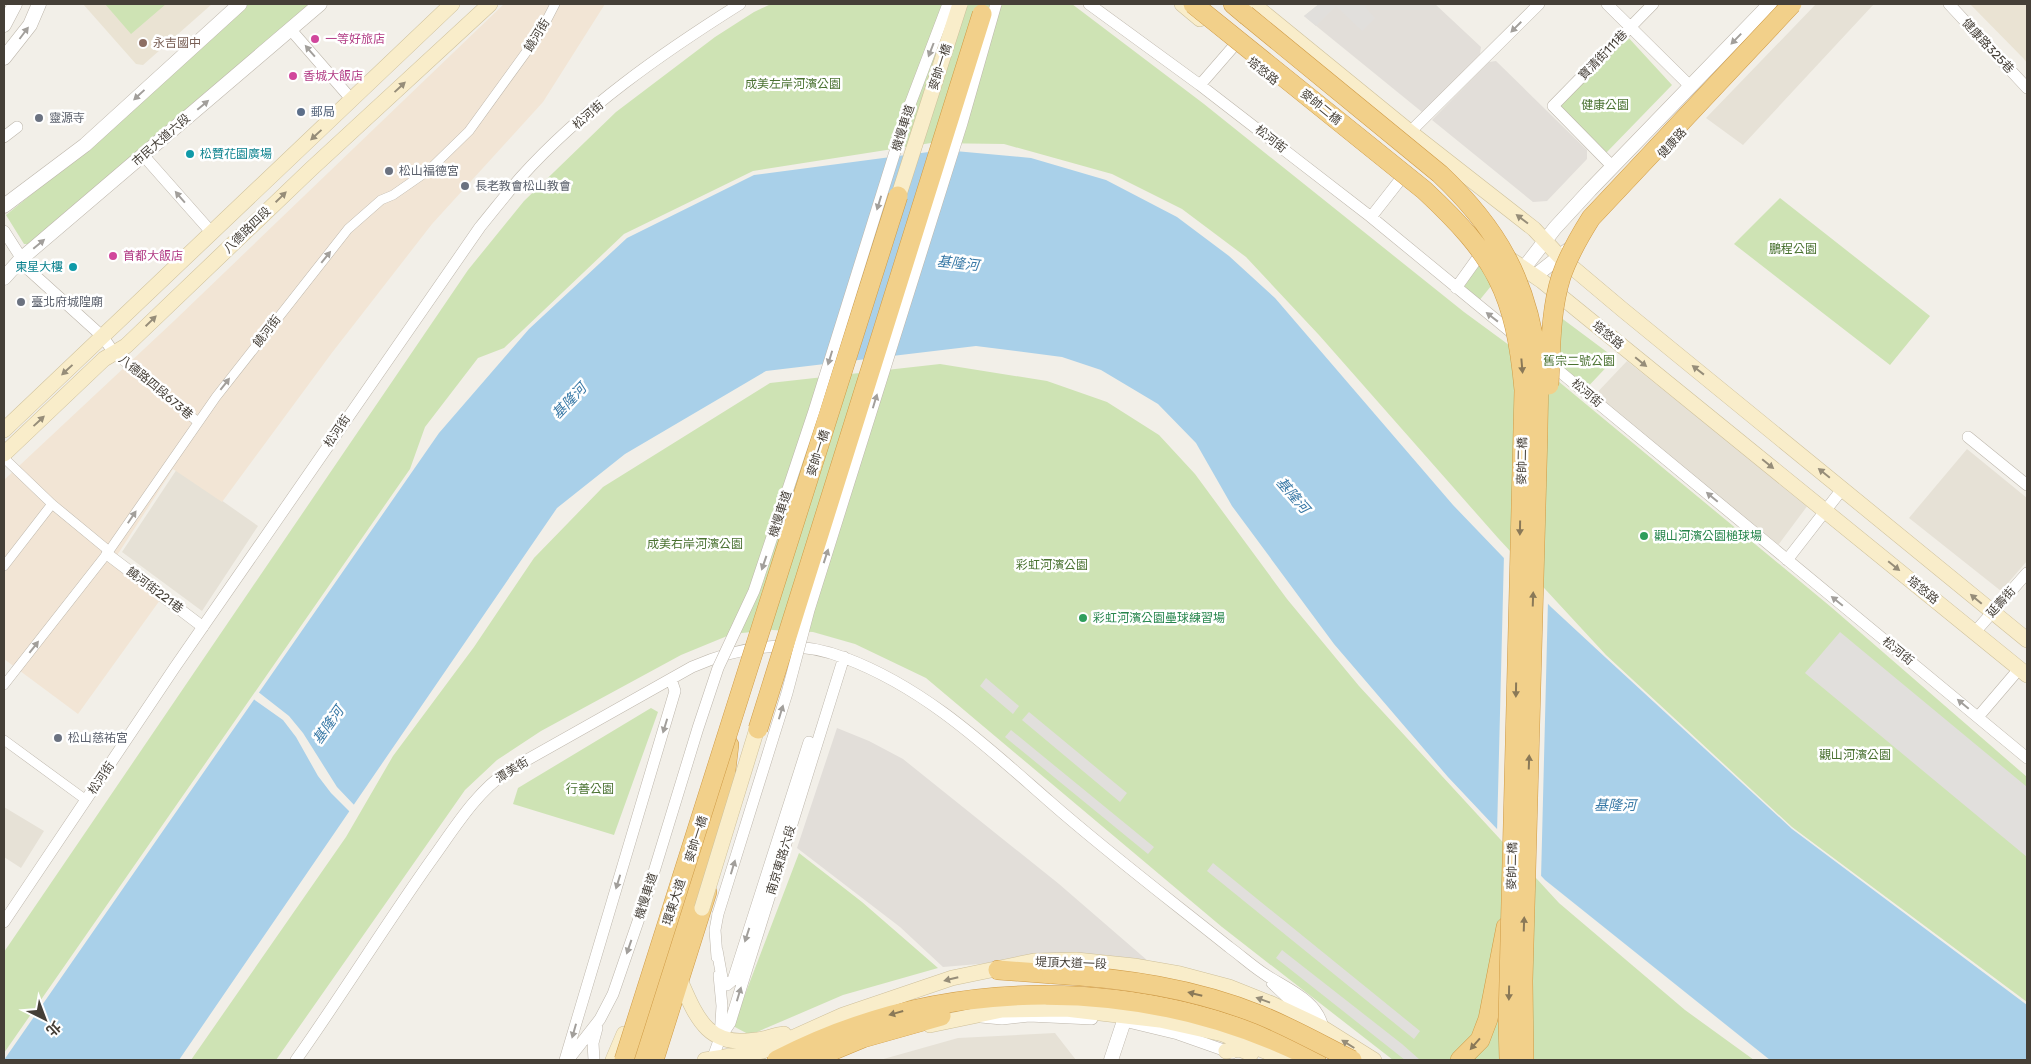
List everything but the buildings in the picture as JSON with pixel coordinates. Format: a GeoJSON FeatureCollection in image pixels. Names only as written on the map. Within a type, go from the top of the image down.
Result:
{"type":"FeatureCollection","features":[{"type":"Feature","properties":{"kind":"highway","name":"麥帥一橋"},"geometry":{"type":"LineString","coordinates":[[733,715],[960,4]]}},
{"type":"Feature","properties":{"kind":"highway","name":"麥帥二橋"},"geometry":{"type":"LineString","coordinates":[[1193,4],[1424,190],[1487,250],[1514,320],[1520,348],[1524,390],[1509,1060]]}},
{"type":"Feature","properties":{"kind":"highway"},"geometry":{"type":"LineString","coordinates":[[1213,4],[1446,196],[1473,224],[1487,250]]}},
{"type":"Feature","properties":{"kind":"highway","name":"麥帥二橋"},"geometry":{"type":"LineString","coordinates":[[1233,4],[1440,174],[1465,198],[1488,226],[1506,254],[1518,278],[1528,311],[1537,361],[1538,432],[1523,981],[1524,1060]]}},
{"type":"Feature","properties":{"kind":"highway"},"geometry":{"type":"LineString","coordinates":[[1538,432],[1548,401],[1553,316],[1561,277],[1573,247],[1591,218],[1617,188],[1792,4]]}},
{"type":"Feature","properties":{"kind":"highway","name":"麥帥一橋"},"geometry":{"type":"LineString","coordinates":[[758,729],[987,6]]}},
{"type":"Feature","properties":{"kind":"highway"},"geometry":{"type":"LineString","coordinates":[[723,795],[733,715]]}},
{"type":"Feature","properties":{"kind":"highway","name":"環東大道"},"geometry":{"type":"LineString","coordinates":[[624,1060],[733,715]]}},
{"type":"Feature","properties":{"kind":"highway"},"geometry":{"type":"LineString","coordinates":[[639,1060],[723,795],[758,729]]}},
{"type":"Feature","properties":{"kind":"highway"},"geometry":{"type":"LineString","coordinates":[[654,1060],[758,729]]}},
{"type":"Feature","properties":{"kind":"highway"},"geometry":{"type":"LineString","coordinates":[[1460,1060],[1480,1040],[1488,1019],[1502,941],[1511,914]]}},
{"type":"Feature","properties":{"kind":"highway"},"geometry":{"type":"LineString","coordinates":[[998,970],[1107,977],[1152,983],[1212,998],[1260,1015],[1352,1060]]}},
{"type":"Feature","properties":{"kind":"highway"},"geometry":{"type":"LineString","coordinates":[[777,1060],[850,1027],[902,1011],[964,1000],[1027,994],[1096,997],[1150,1004],[1204,1016],[1260,1035],[1316,1060]]}},
{"type":"Feature","properties":{"kind":"highway"},"geometry":{"type":"LineString","coordinates":[[810,1060],[863,1038],[920,1021],[972,1010],[1030,1006],[1089,1008],[1154,1016],[1207,1028],[1261,1047],[1289,1060]]}},
{"type":"Feature","properties":{"kind":"main road","name":"八德路四段"},"geometry":{"type":"LineString","coordinates":[[4,430],[452,4]]}},
{"type":"Feature","properties":{"kind":"main road","name":"八德路四段"},"geometry":{"type":"LineString","coordinates":[[4,454],[104,359],[126,346],[310,170],[490,4]]}},
{"type":"Feature","properties":{"kind":"main road","name":"麥帥一橋"},"geometry":{"type":"LineString","coordinates":[[613,1060],[653,967],[676,902],[960,4]]}},
{"type":"Feature","properties":{"kind":"main road","name":"塔悠路"},"geometry":{"type":"LineString","coordinates":[[1182,4],[1487,250],[1530,272],[2023,672]]}},
{"type":"Feature","properties":{"kind":"main road"},"geometry":{"type":"LineString","coordinates":[[1254,4],[1410,132],[1534,229],[1560,257],[2027,640]]}},
{"type":"Feature","properties":{"kind":"main road","name":"麥帥一橋"},"geometry":{"type":"LineString","coordinates":[[680,980],[987,6]]}},
{"type":"Feature","properties":{"kind":"main road","name":"堤頂大道一段"},"geometry":{"type":"LineString","coordinates":[[710,1060],[763,1051],[798,1033],[901,994],[952,978],[998,970],[1034,961],[1076,960],[1143,968],[1229,987],[1272,1004],[1323,1028],[1374,1060]]}},
{"type":"Feature","properties":{"kind":"main road"},"geometry":{"type":"LineString","coordinates":[[680,980],[694,1014],[703,1026],[720,1038],[735,1042],[798,1033]]}},
{"type":"Feature","properties":{"kind":"main road"},"geometry":{"type":"LineString","coordinates":[[654,1060],[680,980]]}},
{"type":"Feature","properties":{"kind":"main road"},"geometry":{"type":"LineString","coordinates":[[810,1060],[914,1028],[1002,1010],[1066,1009],[1160,1020],[1222,1034],[1289,1060]]}},
{"type":"Feature","properties":{"kind":"main road"},"geometry":{"type":"LineString","coordinates":[[1322,1060],[1323,1028]]}},
{"type":"Feature","properties":{"kind":"main road"},"geometry":{"type":"LineString","coordinates":[[1226,1050],[1240,1049],[1266,1060]]}},
{"type":"Feature","properties":{"kind":"main road"},"geometry":{"type":"LineString","coordinates":[[827,1060],[840,1051]]}},
{"type":"Feature","properties":{"kind":"street"},"geometry":{"type":"LineString","coordinates":[[4,25],[15,4]]}},
{"type":"Feature","properties":{"kind":"street"},"geometry":{"type":"LineString","coordinates":[[4,58],[30,25],[39,4]]}},
{"type":"Feature","properties":{"kind":"street"},"geometry":{"type":"LineString","coordinates":[[4,206],[85,145],[240,4]]}},
{"type":"Feature","properties":{"kind":"street","name":"市民大道六段"},"geometry":{"type":"LineString","coordinates":[[4,278],[21,259],[320,4]]}},
{"type":"Feature","properties":{"kind":"street","name":"饒河街"},"geometry":{"type":"LineString","coordinates":[[4,685],[108,552],[198,422],[348,229],[381,200],[393,195],[429,170],[469,131],[540,32],[555,4]]}},
{"type":"Feature","properties":{"kind":"street","name":"松河街"},"geometry":{"type":"LineString","coordinates":[[4,922],[203,627],[448,270],[522,176],[575,126],[622,86],[693,34],[740,4]]}},
{"type":"Feature","properties":{"kind":"street","name":"機慢車道"},"geometry":{"type":"LineString","coordinates":[[594,1060],[593,1043],[600,1019],[613,994],[645,901],[718,668],[754,591],[811,420],[910,107],[948,4]]}},
{"type":"Feature","properties":{"kind":"street","name":"松河街"},"geometry":{"type":"LineString","coordinates":[[1089,4],[1200,84],[1371,217],[1456,288],[1582,388],[2027,758]]}},
{"type":"Feature","properties":{"kind":"street"},"geometry":{"type":"LineString","coordinates":[[1410,132],[1539,4]]}},
{"type":"Feature","properties":{"kind":"street"},"geometry":{"type":"LineString","coordinates":[[1607,4],[1690,86]]}},
{"type":"Feature","properties":{"kind":"street","name":"寶清街111巷"},"geometry":{"type":"LineString","coordinates":[[1612,166],[1553,106],[1653,4]]}},
{"type":"Feature","properties":{"kind":"street","name":"健康路"},"geometry":{"type":"LineString","coordinates":[[1530,272],[1545,240],[1612,166],[1770,4]]}},
{"type":"Feature","properties":{"kind":"street","name":"健康路"},"geometry":{"type":"LineString","coordinates":[[1530,272],[1560,257],[1611,209],[1803,4]]}},
{"type":"Feature","properties":{"kind":"street","name":"健康路325巷"},"geometry":{"type":"LineString","coordinates":[[1949,4],[2027,88]]}},
{"type":"Feature","properties":{"kind":"street"},"geometry":{"type":"LineString","coordinates":[[720,1038],[722,1006],[715,930],[718,914],[788,693],[809,610],[959,132],[987,6]]}},
{"type":"Feature","properties":{"kind":"street"},"geometry":{"type":"LineString","coordinates":[[291,30],[352,100]]}},
{"type":"Feature","properties":{"kind":"street"},"geometry":{"type":"LineString","coordinates":[[1200,84],[1233,47]]}},
{"type":"Feature","properties":{"kind":"street"},"geometry":{"type":"LineString","coordinates":[[4,137],[17,127]]}},
{"type":"Feature","properties":{"kind":"street"},"geometry":{"type":"LineString","coordinates":[[144,155],[212,234]]}},
{"type":"Feature","properties":{"kind":"street"},"geometry":{"type":"LineString","coordinates":[[1371,217],[1400,180]]}},
{"type":"Feature","properties":{"kind":"street"},"geometry":{"type":"LineString","coordinates":[[1590,190],[1611,209]]}},
{"type":"Feature","properties":{"kind":"street"},"geometry":{"type":"LineString","coordinates":[[4,231],[29,270],[103,337],[114,353]]}},
{"type":"Feature","properties":{"kind":"street"},"geometry":{"type":"LineString","coordinates":[[1456,288],[1487,250]]}},
{"type":"Feature","properties":{"kind":"street","name":"八德路四段673巷"},"geometry":{"type":"LineString","coordinates":[[114,353],[198,422]]}},
{"type":"Feature","properties":{"kind":"street"},"geometry":{"type":"LineString","coordinates":[[1968,437],[2027,485]]}},
{"type":"Feature","properties":{"kind":"street"},"geometry":{"type":"LineString","coordinates":[[4,458],[52,504],[108,552]]}},
{"type":"Feature","properties":{"kind":"street"},"geometry":{"type":"LineString","coordinates":[[1787,560],[1843,488]]}},
{"type":"Feature","properties":{"kind":"street"},"geometry":{"type":"LineString","coordinates":[[4,566],[52,504]]}},
{"type":"Feature","properties":{"kind":"street","name":"饒河街221巷"},"geometry":{"type":"LineString","coordinates":[[108,552],[203,627]]}},
{"type":"Feature","properties":{"kind":"street","name":"延壽街"},"geometry":{"type":"LineString","coordinates":[[1975,632],[2027,573]]}},
{"type":"Feature","properties":{"kind":"street","name":"潭美街"},"geometry":{"type":"LineString","coordinates":[[296,1060],[411,888],[473,802],[493,781],[509,770],[672,679],[723,654],[758,647],[790,645],[840,656],[901,684],[956,721],[1152,886],[1264,974],[1286,998],[1323,1028]]}},
{"type":"Feature","properties":{"kind":"street"},"geometry":{"type":"LineString","coordinates":[[717,950],[723,983],[727,985],[733,980],[840,656]]}},
{"type":"Feature","properties":{"kind":"street","name":"南京東路六段"},"geometry":{"type":"LineString","coordinates":[[710,1060],[720,1038],[730,1023],[840,656]]}},
{"type":"Feature","properties":{"kind":"street"},"geometry":{"type":"LineString","coordinates":[[1978,717],[2023,672]]}},
{"type":"Feature","properties":{"kind":"street"},"geometry":{"type":"LineString","coordinates":[[567,1060],[675,691],[672,679]]}},
{"type":"Feature","properties":{"kind":"street"},"geometry":{"type":"LineString","coordinates":[[4,740],[86,800]]}},
{"type":"Feature","properties":{"kind":"street"},"geometry":{"type":"LineString","coordinates":[[974,1016],[1002,1019],[1029,1016],[1124,1021],[1178,1034],[1226,1050],[1248,1060]]}},
{"type":"Feature","properties":{"kind":"street","name":"機慢車道"},"geometry":{"type":"LineString","coordinates":[[567,1060],[600,1019]]}},
{"type":"Feature","properties":{"kind":"street"},"geometry":{"type":"LineString","coordinates":[[1111,1060],[1124,1021]]}},
{"type":"Feature","properties":{"kind":"shaded area","name":"永吉國中"},"geometry":{"type":"Polygon","coordinates":[[[83,4],[212,4],[143,65],[136,64],[83,4]]]}},
{"type":"Feature","properties":{"kind":"shaded area"},"geometry":{"type":"Polygon","coordinates":[[[504,4],[605,4],[543,102],[432,224],[331,354],[222,502],[173,469],[114,560],[160,600],[78,714],[4,659],[4,480],[175,320],[504,4]]]}},
{"type":"Feature","properties":{"kind":"shaded area"},"geometry":{"type":"Polygon","coordinates":[[[1319,4],[1435,4],[1481,47],[1480,54],[1422,112],[1304,16],[1319,4]]]}},
{"type":"Feature","properties":{"kind":"shaded area"},"geometry":{"type":"Polygon","coordinates":[[[1319,4],[1368,4],[1365,7],[1375,18],[1362,31],[1336,6],[1316,26],[1304,16],[1319,4]]]}},
{"type":"Feature","properties":{"kind":"shaded area"},"geometry":{"type":"Polygon","coordinates":[[[1816,4],[1874,4],[1743,145],[1706,118],[1816,4]]]}},
{"type":"Feature","properties":{"kind":"shaded area"},"geometry":{"type":"Polygon","coordinates":[[[1970,4],[2027,4],[2027,63],[2024,59],[1970,4]]]}},
{"type":"Feature","properties":{"kind":"shaded area"},"geometry":{"type":"Polygon","coordinates":[[[1496,61],[1587,150],[1587,159],[1547,201],[1533,202],[1432,120],[1489,62],[1496,61]]]}},
{"type":"Feature","properties":{"kind":"shaded area"},"geometry":{"type":"Polygon","coordinates":[[[1627,361],[1808,505],[1776,548],[1591,399],[1627,361]]]}},
{"type":"Feature","properties":{"kind":"shaded area"},"geometry":{"type":"Polygon","coordinates":[[[1967,449],[2027,498],[2027,561],[2001,591],[1909,518],[1967,449]]]}},
{"type":"Feature","properties":{"kind":"shaded area"},"geometry":{"type":"Polygon","coordinates":[[[177,469],[258,526],[202,611],[122,552],[177,469]]]}},
{"type":"Feature","properties":{"kind":"shaded area"},"geometry":{"type":"Polygon","coordinates":[[[1840,632],[2027,787],[2027,857],[1805,673],[1840,632]]]}},
{"type":"Feature","properties":{"kind":"shaded area"},"geometry":{"type":"Polygon","coordinates":[[[986,678],[1019,706],[1013,714],[980,686],[986,678]]]}},
{"type":"Feature","properties":{"kind":"shaded area"},"geometry":{"type":"Polygon","coordinates":[[[1029,712],[1127,793],[1120,802],[1022,720],[1029,712]]]}},
{"type":"Feature","properties":{"kind":"shaded area"},"geometry":{"type":"Polygon","coordinates":[[[837,728],[869,741],[903,759],[1059,884],[1148,961],[1063,957],[943,967],[900,927],[797,848],[837,728]]]}},
{"type":"Feature","properties":{"kind":"shaded area"},"geometry":{"type":"Polygon","coordinates":[[[1011,730],[1154,847],[1148,854],[1005,737],[1011,730]]]}},
{"type":"Feature","properties":{"kind":"shaded area"},"geometry":{"type":"Polygon","coordinates":[[[4,807],[44,831],[21,868],[4,857],[4,807]]]}},
{"type":"Feature","properties":{"kind":"shaded area"},"geometry":{"type":"Polygon","coordinates":[[[1213,863],[1420,1031],[1414,1039],[1207,871],[1213,863]]]}},
{"type":"Feature","properties":{"kind":"shaded area"},"geometry":{"type":"Polygon","coordinates":[[[1282,950],[1420,1060],[1405,1060],[1276,958],[1282,950]]]}},
{"type":"Feature","properties":{"kind":"shaded area"},"geometry":{"type":"Polygon","coordinates":[[[1055,1033],[1076,1060],[880,1060],[958,1038],[1055,1033]]]}},
{"type":"Feature","properties":{"kind":"green space"},"geometry":{"type":"Polygon","coordinates":[[[105,4],[166,4],[131,34],[105,4]]]}},
{"type":"Feature","properties":{"kind":"green space"},"geometry":{"type":"Polygon","coordinates":[[[246,4],[313,4],[28,244],[24,244],[6,215],[64,168],[246,4]]]}},
{"type":"Feature","properties":{"kind":"green space","name":"觀山河濱公園"},"geometry":{"type":"Polygon","coordinates":[[[771,4],[1072,4],[1204,104],[1464,312],[1558,381],[1831,607],[2027,777],[2027,1002],[1792,827],[1606,655],[1498,538],[1319,335],[1246,257],[1182,209],[1112,174],[1004,144],[931,143],[753,171],[624,234],[504,348],[478,358],[425,427],[410,469],[4,1053],[4,952],[468,270],[524,201],[616,112],[715,37],[754,12],[771,4]]]}},
{"type":"Feature","properties":{"kind":"green space","name":"健康公園"},"geometry":{"type":"Polygon","coordinates":[[[1626,35],[1672,85],[1606,153],[1556,106],[1626,35]]]}},
{"type":"Feature","properties":{"kind":"green space","name":"鵬程公園"},"geometry":{"type":"Polygon","coordinates":[[[1780,198],[1930,316],[1890,365],[1734,244],[1780,198]]]}},
{"type":"Feature","properties":{"kind":"green space"},"geometry":{"type":"Polygon","coordinates":[[[1479,266],[1496,280],[1478,302],[1461,289],[1479,266]]]}},
{"type":"Feature","properties":{"kind":"green space","name":"舊宗二號公園"},"geometry":{"type":"Polygon","coordinates":[[[1560,317],[1615,358],[1582,393],[1554,370],[1560,317]]]}},
{"type":"Feature","properties":{"kind":"green space","name":"彩虹河濱公園"},"geometry":{"type":"Polygon","coordinates":[[[940,364],[1047,381],[1107,402],[1159,435],[1195,474],[1287,599],[1359,686],[1559,903],[1685,1010],[1754,1060],[1393,1060],[1222,927],[926,678],[855,644],[813,632],[772,630],[732,634],[681,655],[541,731],[497,760],[465,790],[276,1060],[191,1060],[346,837],[393,756],[474,647],[534,558],[603,487],[770,383],[940,364]]]}},
{"type":"Feature","properties":{"kind":"green space","name":"行善公園"},"geometry":{"type":"Polygon","coordinates":[[[651,708],[658,712],[614,835],[513,804],[518,788],[651,708]]]}},
{"type":"Feature","properties":{"kind":"green space"},"geometry":{"type":"Polygon","coordinates":[[[799,853],[862,902],[938,968],[843,995],[750,1035],[733,1026],[799,853]]]}},
{"type":"Feature","properties":{"kind":"water","name":"基隆河"},"geometry":{"type":"Polygon","coordinates":[[[944,150],[1031,158],[1106,180],[1177,217],[1229,256],[1275,298],[1453,505],[1551,607],[1792,829],[2027,1005],[2027,1060],[1770,1060],[1545,880],[1448,777],[1334,644],[1232,506],[1196,443],[1158,404],[1101,370],[1062,357],[976,346],[766,371],[625,454],[557,508],[179,1060],[4,1060],[439,433],[529,329],[627,238],[754,175],[944,150]]]}},
{"type":"Feature","properties":{"kind":"pier"},"geometry":{"type":"Polygon","coordinates":[[[1504,554],[1548,600],[1541,879],[1497,833],[1504,554]]]}},
{"type":"Feature","properties":{"kind":"pier"},"geometry":{"type":"Polygon","coordinates":[[[257,691],[289,716],[303,733],[337,787],[356,807],[351,813],[331,793],[318,776],[296,737],[283,720],[252,698],[257,691]]]}},
{"type":"Feature","properties":{"kind":"place","name":"一等好旅店"},"geometry":{"type":"Point","coordinates":[315,39]}},
{"type":"Feature","properties":{"kind":"place","name":"永吉國中"},"geometry":{"type":"Point","coordinates":[143,43]}},
{"type":"Feature","properties":{"kind":"place","name":"香城大飯店"},"geometry":{"type":"Point","coordinates":[293,76]}},
{"type":"Feature","properties":{"kind":"place","name":"郵局"},"geometry":{"type":"Point","coordinates":[301,112]}},
{"type":"Feature","properties":{"kind":"place","name":"靈源寺"},"geometry":{"type":"Point","coordinates":[39,118]}},
{"type":"Feature","properties":{"kind":"place","name":"松贊花園廣場"},"geometry":{"type":"Point","coordinates":[190,154]}},
{"type":"Feature","properties":{"kind":"place","name":"松山福德宮"},"geometry":{"type":"Point","coordinates":[389,171]}},
{"type":"Feature","properties":{"kind":"place","name":"長老教會松山教會"},"geometry":{"type":"Point","coordinates":[465,186]}},
{"type":"Feature","properties":{"kind":"place","name":"首都大飯店"},"geometry":{"type":"Point","coordinates":[113,256]}},
{"type":"Feature","properties":{"kind":"place","name":"東星大樓"},"geometry":{"type":"Point","coordinates":[73,267]}},
{"type":"Feature","properties":{"kind":"place","name":"臺北府城隍廟"},"geometry":{"type":"Point","coordinates":[21,302]}},
{"type":"Feature","properties":{"kind":"place","name":"觀山河濱公園槌球場"},"geometry":{"type":"Point","coordinates":[1644,536]}},
{"type":"Feature","properties":{"kind":"place","name":"彩虹河濱公園壘球練習場"},"geometry":{"type":"Point","coordinates":[1083,618]}},
{"type":"Feature","properties":{"kind":"place","name":"松山慈祐宮"},"geometry":{"type":"Point","coordinates":[58,738]}},
{"type":"Feature","properties":{"kind":"park label","name":"成美左岸河濱公園"},"geometry":{"type":"Point","coordinates":[793,84]}},
{"type":"Feature","properties":{"kind":"park label","name":"成美右岸河濱公園"},"geometry":{"type":"Point","coordinates":[695,544]}}]}
